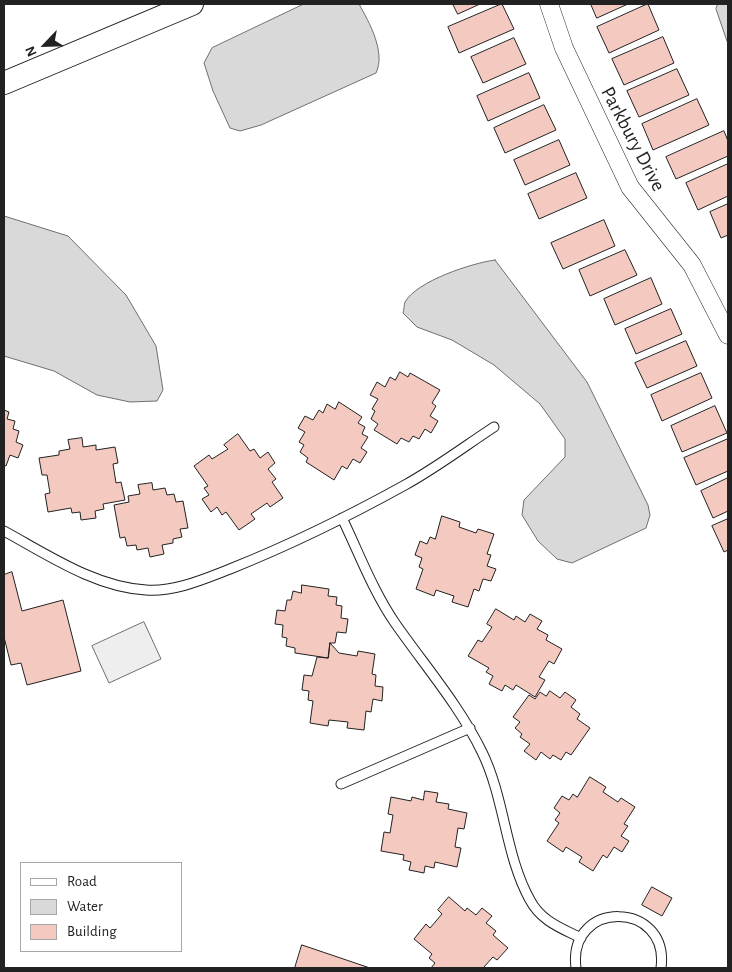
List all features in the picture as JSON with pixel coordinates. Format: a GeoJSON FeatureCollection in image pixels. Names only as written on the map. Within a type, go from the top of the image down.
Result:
{"type":"FeatureCollection","features":[{"type":"Feature","properties":{"kind":"street"},"geometry":{"type":"LineString","coordinates":[[4,83],[192,4]]}},
{"type":"Feature","properties":{"kind":"street","name":"Parkbury Drive"},"geometry":{"type":"LineString","coordinates":[[549,4],[564,48],[630,187],[692,265],[728,335]]}},
{"type":"Feature","properties":{"kind":"lane"},"geometry":{"type":"LineString","coordinates":[[4,531],[79,572],[133,588],[148,590],[195,582],[267,555],[342,518],[406,484],[494,427]]}},
{"type":"Feature","properties":{"kind":"lane"},"geometry":{"type":"LineString","coordinates":[[342,518],[386,608],[451,698],[470,728],[494,781],[515,860],[530,900],[546,920],[580,938]]}},
{"type":"Feature","properties":{"kind":"lane"},"geometry":{"type":"LineString","coordinates":[[341,784],[470,728]]}},
{"type":"Feature","properties":{"kind":"lane"},"geometry":{"type":"LineString","coordinates":[[576,968],[576,949],[580,938],[593,924],[605,918],[617,916],[636,920],[646,926],[658,942],[661,954],[660,968]]}},
{"type":"Feature","properties":{"kind":"shaded area"},"geometry":{"type":"Polygon","coordinates":[[[144,622],[161,659],[109,683],[92,646],[144,622]]]}},
{"type":"Feature","properties":{"kind":"water"},"geometry":{"type":"Polygon","coordinates":[[[304,4],[359,4],[378,47],[379,65],[376,73],[261,125],[240,131],[230,128],[213,91],[204,63],[212,48],[304,4]]]}},
{"type":"Feature","properties":{"kind":"water"},"geometry":{"type":"Polygon","coordinates":[[[718,4],[728,4],[728,44],[716,9],[718,4]]]}},
{"type":"Feature","properties":{"kind":"water"},"geometry":{"type":"Polygon","coordinates":[[[4,216],[68,236],[126,295],[156,346],[163,390],[157,401],[130,402],[97,395],[54,371],[4,356],[4,216]]]}},
{"type":"Feature","properties":{"kind":"water"},"geometry":{"type":"Polygon","coordinates":[[[495,260],[587,382],[648,505],[650,515],[646,528],[572,563],[557,559],[538,541],[522,515],[524,500],[565,457],[565,439],[540,404],[494,365],[452,340],[417,327],[403,313],[405,302],[411,294],[433,280],[460,269],[495,260]]]}},
{"type":"Feature","properties":{"kind":"building"},"geometry":{"type":"Polygon","coordinates":[[[453,4],[480,4],[458,14],[453,4]]]}},
{"type":"Feature","properties":{"kind":"building"},"geometry":{"type":"Polygon","coordinates":[[[502,4],[514,29],[459,53],[448,27],[502,4]]]}},
{"type":"Feature","properties":{"kind":"building"},"geometry":{"type":"Polygon","coordinates":[[[591,4],[628,4],[597,18],[591,4]]]}},
{"type":"Feature","properties":{"kind":"building"},"geometry":{"type":"Polygon","coordinates":[[[648,4],[659,30],[609,53],[597,27],[648,4]]]}},
{"type":"Feature","properties":{"kind":"building"},"geometry":{"type":"Polygon","coordinates":[[[663,37],[674,63],[624,85],[612,59],[663,37]]]}},
{"type":"Feature","properties":{"kind":"building"},"geometry":{"type":"Polygon","coordinates":[[[514,38],[526,64],[483,83],[471,57],[514,38]]]}},
{"type":"Feature","properties":{"kind":"building"},"geometry":{"type":"Polygon","coordinates":[[[677,69],[689,95],[639,117],[627,91],[677,69]]]}},
{"type":"Feature","properties":{"kind":"building"},"geometry":{"type":"Polygon","coordinates":[[[529,73],[540,98],[488,121],[477,96],[529,73]]]}},
{"type":"Feature","properties":{"kind":"building"},"geometry":{"type":"Polygon","coordinates":[[[697,99],[709,125],[653,150],[642,124],[697,99]]]}},
{"type":"Feature","properties":{"kind":"building"},"geometry":{"type":"Polygon","coordinates":[[[544,105],[556,130],[505,153],[494,128],[544,105]]]}},
{"type":"Feature","properties":{"kind":"building"},"geometry":{"type":"Polygon","coordinates":[[[724,131],[728,141],[728,156],[676,179],[666,157],[724,131]]]}},
{"type":"Feature","properties":{"kind":"building"},"geometry":{"type":"Polygon","coordinates":[[[559,140],[570,165],[525,185],[514,160],[559,140]]]}},
{"type":"Feature","properties":{"kind":"building"},"geometry":{"type":"Polygon","coordinates":[[[728,164],[728,196],[698,210],[686,183],[728,164]]]}},
{"type":"Feature","properties":{"kind":"building"},"geometry":{"type":"Polygon","coordinates":[[[576,173],[587,198],[539,219],[528,194],[576,173]]]}},
{"type":"Feature","properties":{"kind":"building"},"geometry":{"type":"Polygon","coordinates":[[[728,204],[728,235],[721,238],[710,212],[728,204]]]}},
{"type":"Feature","properties":{"kind":"building"},"geometry":{"type":"Polygon","coordinates":[[[604,220],[615,246],[563,269],[551,243],[604,220]]]}},
{"type":"Feature","properties":{"kind":"building"},"geometry":{"type":"Polygon","coordinates":[[[625,250],[637,275],[590,296],[579,270],[625,250]]]}},
{"type":"Feature","properties":{"kind":"building"},"geometry":{"type":"Polygon","coordinates":[[[651,278],[662,304],[615,325],[604,299],[651,278]]]}},
{"type":"Feature","properties":{"kind":"building"},"geometry":{"type":"Polygon","coordinates":[[[671,309],[682,334],[636,354],[625,329],[671,309]]]}},
{"type":"Feature","properties":{"kind":"building"},"geometry":{"type":"Polygon","coordinates":[[[686,341],[697,366],[647,388],[635,363],[686,341]]]}},
{"type":"Feature","properties":{"kind":"building"},"geometry":{"type":"Polygon","coordinates":[[[400,372],[408,377],[410,373],[440,390],[432,403],[436,406],[430,416],[438,421],[431,433],[425,429],[419,439],[413,436],[409,442],[401,438],[397,444],[374,430],[378,424],[371,419],[375,411],[372,409],[378,399],[370,395],[377,382],[385,387],[390,377],[395,380],[400,372]]]}},
{"type":"Feature","properties":{"kind":"building"},"geometry":{"type":"Polygon","coordinates":[[[701,373],[712,398],[662,421],[651,395],[701,373]]]}},
{"type":"Feature","properties":{"kind":"building"},"geometry":{"type":"Polygon","coordinates":[[[339,402],[362,417],[358,423],[365,427],[362,434],[368,437],[361,448],[367,452],[360,463],[353,459],[347,469],[342,466],[334,480],[306,462],[308,458],[300,452],[304,445],[299,442],[305,432],[298,428],[305,416],[313,420],[319,410],[323,413],[327,404],[335,409],[339,402]]]}},
{"type":"Feature","properties":{"kind":"building"},"geometry":{"type":"Polygon","coordinates":[[[715,406],[727,433],[682,452],[671,426],[715,406]]]}},
{"type":"Feature","properties":{"kind":"building"},"geometry":{"type":"Polygon","coordinates":[[[4,410],[9,412],[7,419],[15,421],[13,429],[19,431],[16,442],[23,445],[18,458],[10,455],[6,466],[4,465],[4,410]]]}},
{"type":"Feature","properties":{"kind":"building"},"geometry":{"type":"Polygon","coordinates":[[[238,434],[250,451],[254,449],[260,458],[268,452],[275,463],[268,469],[276,479],[272,482],[283,498],[270,507],[267,503],[251,514],[255,519],[239,530],[226,512],[222,515],[217,507],[211,512],[202,499],[209,495],[204,488],[208,486],[194,466],[209,455],[212,459],[228,449],[224,445],[238,434]]]}},
{"type":"Feature","properties":{"kind":"building"},"geometry":{"type":"Polygon","coordinates":[[[82,438],[83,447],[96,445],[96,450],[115,447],[118,463],[113,464],[116,483],[121,482],[125,500],[103,504],[104,509],[95,511],[96,518],[81,520],[80,512],[72,513],[71,508],[48,512],[45,494],[50,493],[47,475],[42,475],[39,458],[59,455],[59,451],[70,449],[68,440],[82,438]]]}},
{"type":"Feature","properties":{"kind":"building"},"geometry":{"type":"Polygon","coordinates":[[[728,439],[728,471],[696,485],[684,458],[728,439]]]}},
{"type":"Feature","properties":{"kind":"building"},"geometry":{"type":"Polygon","coordinates":[[[728,478],[728,511],[713,518],[701,491],[728,478]]]}},
{"type":"Feature","properties":{"kind":"building"},"geometry":{"type":"Polygon","coordinates":[[[152,483],[153,490],[165,488],[167,495],[174,494],[176,502],[183,501],[188,528],[180,529],[182,537],[173,539],[173,543],[162,545],[164,554],[150,557],[148,548],[137,550],[136,545],[127,546],[125,537],[120,538],[114,505],[129,502],[128,496],[140,494],[138,485],[152,483]]]}},
{"type":"Feature","properties":{"kind":"building"},"geometry":{"type":"Polygon","coordinates":[[[442,516],[460,522],[459,527],[476,533],[478,529],[494,534],[487,554],[491,555],[487,566],[496,569],[491,581],[483,579],[479,591],[474,589],[468,607],[452,602],[454,596],[436,590],[434,596],[416,589],[423,569],[419,567],[422,558],[415,555],[420,541],[427,544],[430,537],[435,539],[442,516]]]}},
{"type":"Feature","properties":{"kind":"building"},"geometry":{"type":"Polygon","coordinates":[[[728,519],[728,550],[724,552],[712,526],[728,519]]]}},
{"type":"Feature","properties":{"kind":"building"},"geometry":{"type":"Polygon","coordinates":[[[12,572],[22,611],[63,600],[81,671],[27,685],[21,663],[11,665],[4,637],[4,575],[12,572]]]}},
{"type":"Feature","properties":{"kind":"building"},"geometry":{"type":"Polygon","coordinates":[[[302,585],[329,589],[328,596],[337,597],[336,605],[342,606],[341,618],[348,619],[346,633],[337,632],[335,643],[330,643],[328,658],[295,653],[295,648],[286,646],[287,638],[282,637],[283,625],[275,624],[277,610],[285,611],[287,600],[291,600],[293,591],[301,593],[302,585]]]}},
{"type":"Feature","properties":{"kind":"building"},"geometry":{"type":"Polygon","coordinates":[[[496,609],[514,620],[516,616],[525,622],[530,614],[542,621],[537,629],[548,635],[546,640],[562,649],[554,664],[549,661],[539,677],[545,680],[535,697],[516,685],[513,690],[505,685],[502,691],[489,684],[493,676],[486,672],[489,668],[468,656],[478,640],[482,642],[492,627],[487,624],[496,609]]]}},
{"type":"Feature","properties":{"kind":"building"},"geometry":{"type":"Polygon","coordinates":[[[330,643],[339,653],[357,656],[358,651],[375,654],[372,674],[376,675],[375,686],[383,687],[382,701],[373,699],[371,712],[366,711],[364,730],[347,728],[348,722],[329,720],[328,726],[310,723],[313,701],[308,700],[309,691],[302,690],[304,675],[312,676],[317,657],[328,658],[330,643]]]}},
{"type":"Feature","properties":{"kind":"building"},"geometry":{"type":"Polygon","coordinates":[[[550,691],[560,698],[565,692],[576,700],[571,707],[580,714],[577,719],[590,728],[571,755],[566,752],[561,760],[553,755],[550,759],[541,752],[536,760],[524,751],[530,744],[520,737],[522,734],[515,728],[520,722],[513,717],[529,695],[535,699],[540,692],[546,696],[550,691]]]}},
{"type":"Feature","properties":{"kind":"building"},"geometry":{"type":"Polygon","coordinates":[[[590,777],[606,787],[603,792],[618,802],[621,798],[635,807],[624,824],[628,826],[621,836],[629,841],[622,852],[614,847],[607,858],[603,855],[593,871],[579,862],[582,857],[566,847],[563,852],[547,841],[559,823],[555,820],[560,813],[554,808],[562,796],[569,800],[573,794],[577,797],[590,777]]]}},
{"type":"Feature","properties":{"kind":"building"},"geometry":{"type":"Polygon","coordinates":[[[425,791],[438,793],[436,802],[449,804],[448,809],[467,813],[464,829],[458,828],[455,847],[461,848],[457,867],[435,862],[434,868],[425,866],[424,873],[409,870],[411,862],[403,860],[404,855],[381,851],[384,832],[390,833],[393,815],[388,814],[391,797],[411,801],[412,797],[423,800],[425,791]]]}},
{"type":"Feature","properties":{"kind":"building"},"geometry":{"type":"Polygon","coordinates":[[[652,887],[672,898],[662,916],[642,905],[652,887]]]}},
{"type":"Feature","properties":{"kind":"building"},"geometry":{"type":"Polygon","coordinates":[[[449,897],[465,911],[467,908],[476,915],[482,908],[492,916],[486,923],[496,931],[493,935],[508,948],[497,960],[493,957],[483,968],[431,968],[435,963],[429,958],[432,954],[414,939],[426,924],[430,928],[442,914],[438,910],[449,897]]]}},
{"type":"Feature","properties":{"kind":"building"},"geometry":{"type":"Polygon","coordinates":[[[302,945],[370,968],[295,968],[302,945]]]}}]}
